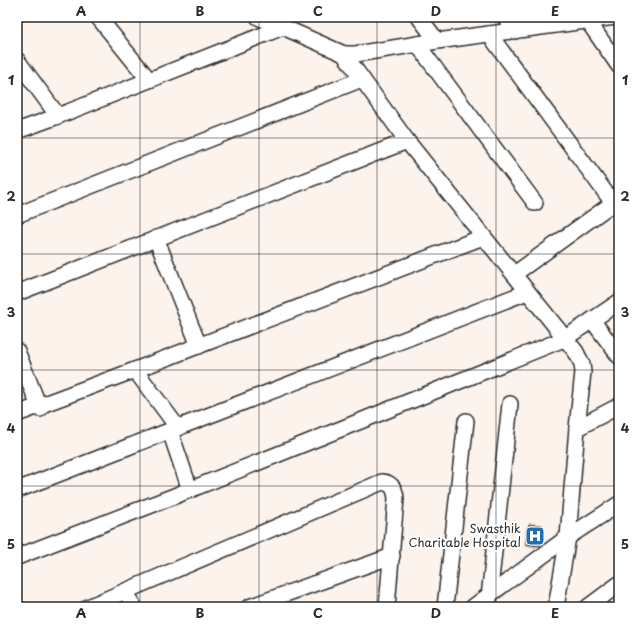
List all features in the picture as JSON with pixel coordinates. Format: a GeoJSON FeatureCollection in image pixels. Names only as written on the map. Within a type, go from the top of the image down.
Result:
{"type":"FeatureCollection","features":[{"type":"Feature","properties":{"kind":"street"},"geometry":{"type":"LineString","coordinates":[[98,17],[149,80]]}},
{"type":"Feature","properties":{"kind":"street"},"geometry":{"type":"LineString","coordinates":[[258,17],[344,54],[356,54],[586,19],[615,17]]}},
{"type":"Feature","properties":{"kind":"street"},"geometry":{"type":"LineString","coordinates":[[419,17],[437,42]]}},
{"type":"Feature","properties":{"kind":"street"},"geometry":{"type":"LineString","coordinates":[[505,17],[515,31]]}},
{"type":"Feature","properties":{"kind":"street"},"geometry":{"type":"LineString","coordinates":[[586,19],[619,66]]}},
{"type":"Feature","properties":{"kind":"street"},"geometry":{"type":"LineString","coordinates":[[17,131],[283,27]]}},
{"type":"Feature","properties":{"kind":"street"},"geometry":{"type":"LineString","coordinates":[[489,34],[616,207],[520,270]]}},
{"type":"Feature","properties":{"kind":"street"},"geometry":{"type":"LineString","coordinates":[[417,44],[535,203]]}},
{"type":"Feature","properties":{"kind":"street"},"geometry":{"type":"LineString","coordinates":[[344,54],[407,141],[580,358],[583,372],[568,537],[556,607]]}},
{"type":"Feature","properties":{"kind":"street"},"geometry":{"type":"LineString","coordinates":[[17,60],[58,116]]}},
{"type":"Feature","properties":{"kind":"street"},"geometry":{"type":"LineString","coordinates":[[17,215],[362,79]]}},
{"type":"Feature","properties":{"kind":"street"},"geometry":{"type":"LineString","coordinates":[[17,293],[407,141]]}},
{"type":"Feature","properties":{"kind":"street"},"geometry":{"type":"LineString","coordinates":[[17,414],[39,407],[483,237]]}},
{"type":"Feature","properties":{"kind":"street"},"geometry":{"type":"LineString","coordinates":[[156,238],[199,346]]}},
{"type":"Feature","properties":{"kind":"street"},"geometry":{"type":"LineString","coordinates":[[17,490],[527,292]]}},
{"type":"Feature","properties":{"kind":"street"},"geometry":{"type":"LineString","coordinates":[[17,557],[190,490],[564,339],[619,302]]}},
{"type":"Feature","properties":{"kind":"street"},"geometry":{"type":"LineString","coordinates":[[592,320],[619,356]]}},
{"type":"Feature","properties":{"kind":"street"},"geometry":{"type":"LineString","coordinates":[[17,351],[39,407]]}},
{"type":"Feature","properties":{"kind":"street"},"geometry":{"type":"LineString","coordinates":[[135,370],[174,429],[190,490]]}},
{"type":"Feature","properties":{"kind":"street"},"geometry":{"type":"LineString","coordinates":[[489,600],[510,404]]}},
{"type":"Feature","properties":{"kind":"street"},"geometry":{"type":"LineString","coordinates":[[577,428],[619,406]]}},
{"type":"Feature","properties":{"kind":"street"},"geometry":{"type":"LineString","coordinates":[[445,607],[466,421]]}},
{"type":"Feature","properties":{"kind":"street"},"geometry":{"type":"LineString","coordinates":[[88,607],[382,482],[389,484],[395,491],[392,556],[387,607]]}},
{"type":"Feature","properties":{"kind":"street"},"geometry":{"type":"LineString","coordinates":[[473,607],[489,600],[568,537],[619,504]]}},
{"type":"Feature","properties":{"kind":"street"},"geometry":{"type":"LineString","coordinates":[[249,607],[282,601],[392,556]]}},
{"type":"Feature","properties":{"kind":"street"},"geometry":{"type":"LineString","coordinates":[[588,607],[619,584]]}},
{"type":"Feature","properties":{"kind":"street"},"geometry":{"type":"LineString","coordinates":[[126,591],[134,607]]}},
{"type":"Feature","properties":{"kind":"building"},"geometry":{"type":"Polygon","coordinates":[[[529,524],[542,525],[540,546],[526,544],[529,524]]]}},
{"type":"Feature","properties":{"kind":"place","name":"Swasthik Charitable Hospital"},"geometry":{"type":"Point","coordinates":[535,536]}}]}
